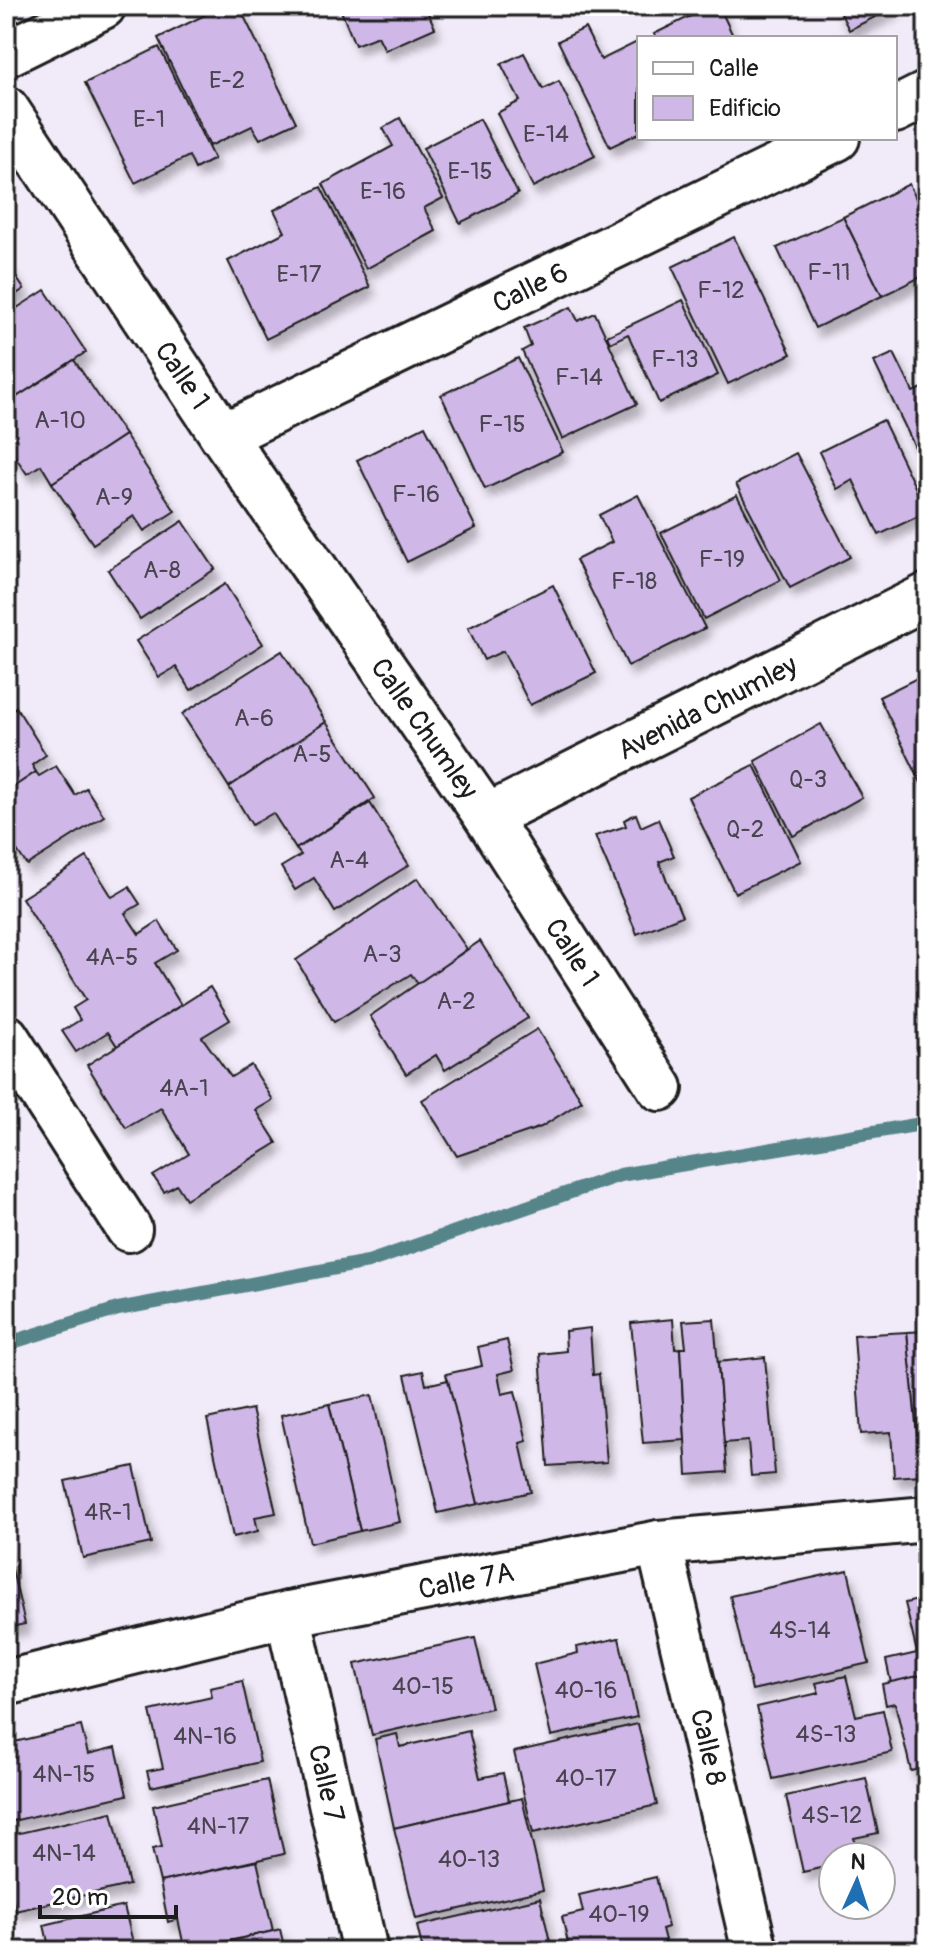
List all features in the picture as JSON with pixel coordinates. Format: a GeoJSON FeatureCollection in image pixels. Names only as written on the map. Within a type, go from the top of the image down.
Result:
{"type":"FeatureCollection","features":[{"type":"Feature","properties":{"kind":"street"},"geometry":{"type":"LineString","coordinates":[[6,54],[103,6]]}},
{"type":"Feature","properties":{"kind":"street"},"geometry":{"type":"LineString","coordinates":[[897,109],[927,94]]}},
{"type":"Feature","properties":{"kind":"street","name":"Calle 1"},"geometry":{"type":"LineString","coordinates":[[6,109],[223,436],[363,639]]}},
{"type":"Feature","properties":{"kind":"street","name":"Calle 6"},"geometry":{"type":"LineString","coordinates":[[223,436],[833,140]]}},
{"type":"Feature","properties":{"kind":"street","name":"Avenida Chumley"},"geometry":{"type":"LineString","coordinates":[[487,817],[927,596]]}},
{"type":"Feature","properties":{"kind":"street","name":"Calle Chumley"},"geometry":{"type":"LineString","coordinates":[[363,639],[487,817]]}},
{"type":"Feature","properties":{"kind":"street","name":"Calle 1"},"geometry":{"type":"LineString","coordinates":[[487,817],[660,1088]]}},
{"type":"Feature","properties":{"kind":"street"},"geometry":{"type":"LineString","coordinates":[[6,1037],[129,1229]]}},
{"type":"Feature","properties":{"kind":"street","name":"Calle 7A"},"geometry":{"type":"LineString","coordinates":[[6,1683],[87,1666],[288,1614],[659,1543],[927,1519]]}},
{"type":"Feature","properties":{"kind":"street","name":"Calle 8"},"geometry":{"type":"LineString","coordinates":[[659,1543],[755,1951]]}},
{"type":"Feature","properties":{"kind":"street","name":"Calle 7"},"geometry":{"type":"LineString","coordinates":[[288,1614],[365,1951]]}},
{"type":"Feature","properties":{"kind":"building"},"geometry":{"type":"Polygon","coordinates":[[[223,6],[239,6],[296,122],[260,139],[252,126],[210,146],[158,38],[223,6]]]}},
{"type":"Feature","properties":{"kind":"building"},"geometry":{"type":"Polygon","coordinates":[[[339,6],[425,6],[435,28],[385,50],[378,36],[355,45],[339,6]]]}},
{"type":"Feature","properties":{"kind":"building"},"geometry":{"type":"Polygon","coordinates":[[[711,6],[719,6],[733,36],[655,36],[711,6]]]}},
{"type":"Feature","properties":{"kind":"building"},"geometry":{"type":"Polygon","coordinates":[[[837,6],[897,6],[849,30],[837,6]]]}},
{"type":"Feature","properties":{"kind":"building"},"geometry":{"type":"Polygon","coordinates":[[[585,28],[601,60],[637,42],[637,134],[610,147],[558,41],[585,28]]]}},
{"type":"Feature","properties":{"kind":"building"},"geometry":{"type":"Polygon","coordinates":[[[159,47],[214,159],[195,169],[189,156],[135,183],[85,83],[159,47]]]}},
{"type":"Feature","properties":{"kind":"building"},"geometry":{"type":"Polygon","coordinates":[[[524,53],[543,89],[559,81],[595,156],[533,187],[497,113],[520,101],[501,64],[524,53]]]}},
{"type":"Feature","properties":{"kind":"building"},"geometry":{"type":"Polygon","coordinates":[[[400,118],[443,198],[424,208],[436,231],[366,269],[323,184],[393,146],[383,128],[400,118]]]}},
{"type":"Feature","properties":{"kind":"building"},"geometry":{"type":"Polygon","coordinates":[[[480,119],[518,194],[460,223],[423,148],[480,119]]]}},
{"type":"Feature","properties":{"kind":"building"},"geometry":{"type":"Polygon","coordinates":[[[909,184],[927,221],[927,274],[882,296],[843,217],[909,184]]]}},
{"type":"Feature","properties":{"kind":"building"},"geometry":{"type":"Polygon","coordinates":[[[321,187],[370,287],[266,339],[228,261],[285,232],[274,210],[321,187]]]}},
{"type":"Feature","properties":{"kind":"building"},"geometry":{"type":"Polygon","coordinates":[[[843,217],[882,296],[815,328],[777,248],[843,217]]]}},
{"type":"Feature","properties":{"kind":"building"},"geometry":{"type":"Polygon","coordinates":[[[734,237],[791,354],[728,384],[672,267],[734,237]]]}},
{"type":"Feature","properties":{"kind":"building"},"geometry":{"type":"Polygon","coordinates":[[[6,262],[24,289],[6,301],[6,262]]]}},
{"type":"Feature","properties":{"kind":"building"},"geometry":{"type":"Polygon","coordinates":[[[45,290],[86,352],[6,404],[6,315],[45,290]]]}},
{"type":"Feature","properties":{"kind":"building"},"geometry":{"type":"Polygon","coordinates":[[[683,300],[718,375],[659,403],[628,334],[610,343],[607,336],[683,300]]]}},
{"type":"Feature","properties":{"kind":"building"},"geometry":{"type":"Polygon","coordinates":[[[571,307],[578,321],[595,313],[637,404],[562,439],[522,351],[531,346],[524,328],[571,307]]]}},
{"type":"Feature","properties":{"kind":"building"},"geometry":{"type":"Polygon","coordinates":[[[894,353],[913,392],[927,386],[927,472],[874,362],[894,353]]]}},
{"type":"Feature","properties":{"kind":"building"},"geometry":{"type":"Polygon","coordinates":[[[518,358],[563,452],[485,489],[441,395],[518,358]]]}},
{"type":"Feature","properties":{"kind":"building"},"geometry":{"type":"Polygon","coordinates":[[[74,360],[125,435],[52,483],[41,465],[27,474],[6,443],[6,404],[74,360]]]}},
{"type":"Feature","properties":{"kind":"building"},"geometry":{"type":"Polygon","coordinates":[[[883,420],[927,512],[879,535],[853,480],[837,489],[819,452],[883,420]]]}},
{"type":"Feature","properties":{"kind":"building"},"geometry":{"type":"Polygon","coordinates":[[[425,426],[476,528],[407,562],[357,460],[425,426]]]}},
{"type":"Feature","properties":{"kind":"building"},"geometry":{"type":"Polygon","coordinates":[[[125,435],[175,511],[144,531],[134,516],[93,544],[52,483],[125,435]]]}},
{"type":"Feature","properties":{"kind":"building"},"geometry":{"type":"Polygon","coordinates":[[[796,453],[850,557],[790,588],[736,484],[796,453]]]}},
{"type":"Feature","properties":{"kind":"building"},"geometry":{"type":"Polygon","coordinates":[[[638,495],[705,628],[628,666],[576,560],[612,542],[599,515],[638,495]]]}},
{"type":"Feature","properties":{"kind":"building"},"geometry":{"type":"Polygon","coordinates":[[[737,495],[781,580],[704,619],[661,533],[737,495]]]}},
{"type":"Feature","properties":{"kind":"building"},"geometry":{"type":"Polygon","coordinates":[[[183,521],[215,569],[140,619],[108,570],[183,521]]]}},
{"type":"Feature","properties":{"kind":"building"},"geometry":{"type":"Polygon","coordinates":[[[225,584],[263,644],[191,690],[176,667],[159,677],[136,641],[225,584]]]}},
{"type":"Feature","properties":{"kind":"building"},"geometry":{"type":"Polygon","coordinates":[[[553,585],[596,673],[530,705],[503,651],[484,660],[468,628],[553,585]]]}},
{"type":"Feature","properties":{"kind":"building"},"geometry":{"type":"Polygon","coordinates":[[[282,651],[326,722],[229,787],[182,714],[282,651]]]}},
{"type":"Feature","properties":{"kind":"building"},"geometry":{"type":"Polygon","coordinates":[[[927,673],[927,795],[879,697],[927,673]]]}},
{"type":"Feature","properties":{"kind":"building"},"geometry":{"type":"Polygon","coordinates":[[[16,707],[46,755],[32,765],[36,772],[6,792],[6,714],[16,707]]]}},
{"type":"Feature","properties":{"kind":"building"},"geometry":{"type":"Polygon","coordinates":[[[326,722],[375,798],[296,849],[273,813],[252,825],[229,787],[326,722]]]}},
{"type":"Feature","properties":{"kind":"building"},"geometry":{"type":"Polygon","coordinates":[[[821,724],[862,797],[793,836],[755,761],[821,724]]]}},
{"type":"Feature","properties":{"kind":"building"},"geometry":{"type":"Polygon","coordinates":[[[754,765],[801,861],[735,893],[688,797],[754,765]]]}},
{"type":"Feature","properties":{"kind":"building"},"geometry":{"type":"Polygon","coordinates":[[[56,766],[75,795],[86,788],[104,816],[27,865],[14,846],[6,851],[6,792],[36,772],[39,776],[56,766]]]}},
{"type":"Feature","properties":{"kind":"building"},"geometry":{"type":"Polygon","coordinates":[[[370,803],[409,865],[335,912],[314,878],[295,890],[281,867],[301,855],[296,849],[370,803]]]}},
{"type":"Feature","properties":{"kind":"building"},"geometry":{"type":"Polygon","coordinates":[[[636,814],[641,827],[658,819],[674,856],[659,862],[682,916],[637,934],[595,836],[626,826],[624,820],[636,814]]]}},
{"type":"Feature","properties":{"kind":"building"},"geometry":{"type":"Polygon","coordinates":[[[87,857],[112,897],[129,887],[140,904],[125,913],[139,934],[159,921],[177,950],[155,963],[181,1005],[117,1046],[108,1032],[76,1052],[62,1031],[80,1020],[73,1008],[86,1000],[22,898],[87,857]]]}},
{"type":"Feature","properties":{"kind":"building"},"geometry":{"type":"Polygon","coordinates":[[[418,878],[467,949],[419,985],[411,974],[334,1022],[296,960],[418,878]]]}},
{"type":"Feature","properties":{"kind":"building"},"geometry":{"type":"Polygon","coordinates":[[[480,941],[528,1018],[445,1070],[436,1055],[406,1074],[370,1016],[480,941]]]}},
{"type":"Feature","properties":{"kind":"building"},"geometry":{"type":"Polygon","coordinates":[[[210,987],[230,1020],[202,1037],[231,1077],[251,1065],[273,1100],[256,1110],[277,1143],[186,1199],[177,1185],[164,1192],[153,1176],[189,1154],[161,1108],[126,1128],[87,1065],[210,987]]]}},
{"type":"Feature","properties":{"kind":"building"},"geometry":{"type":"Polygon","coordinates":[[[537,1029],[582,1101],[541,1127],[457,1156],[422,1100],[537,1029]]]}},
{"type":"Feature","properties":{"kind":"building"},"geometry":{"type":"Polygon","coordinates":[[[673,1319],[675,1349],[680,1348],[685,1440],[643,1443],[631,1323],[673,1319]]]}},
{"type":"Feature","properties":{"kind":"building"},"geometry":{"type":"Polygon","coordinates":[[[714,1319],[727,1472],[687,1475],[680,1348],[686,1348],[683,1321],[714,1319]]]}},
{"type":"Feature","properties":{"kind":"building"},"geometry":{"type":"Polygon","coordinates":[[[590,1328],[593,1375],[599,1374],[607,1462],[548,1466],[540,1354],[566,1351],[565,1331],[590,1328]]]}},
{"type":"Feature","properties":{"kind":"building"},"geometry":{"type":"Polygon","coordinates":[[[927,1331],[927,1475],[921,1475],[907,1332],[927,1331]]]}},
{"type":"Feature","properties":{"kind":"building"},"geometry":{"type":"Polygon","coordinates":[[[907,1332],[921,1475],[894,1477],[891,1432],[861,1434],[854,1335],[907,1332]]]}},
{"type":"Feature","properties":{"kind":"building"},"geometry":{"type":"Polygon","coordinates":[[[507,1340],[514,1370],[498,1374],[502,1394],[515,1391],[527,1441],[520,1443],[531,1492],[478,1504],[446,1374],[482,1366],[478,1347],[507,1340]]]}},
{"type":"Feature","properties":{"kind":"building"},"geometry":{"type":"Polygon","coordinates":[[[765,1357],[775,1474],[751,1476],[748,1441],[724,1443],[718,1362],[765,1357]]]}},
{"type":"Feature","properties":{"kind":"building"},"geometry":{"type":"Polygon","coordinates":[[[423,1371],[426,1385],[448,1380],[478,1504],[438,1513],[405,1375],[423,1371]]]}},
{"type":"Feature","properties":{"kind":"building"},"geometry":{"type":"Polygon","coordinates":[[[372,1395],[400,1522],[360,1531],[329,1404],[372,1395]]]}},
{"type":"Feature","properties":{"kind":"building"},"geometry":{"type":"Polygon","coordinates":[[[329,1404],[360,1531],[310,1543],[281,1415],[329,1404]]]}},
{"type":"Feature","properties":{"kind":"building"},"geometry":{"type":"Polygon","coordinates":[[[252,1409],[276,1513],[255,1517],[258,1531],[233,1537],[207,1419],[252,1409]]]}},
{"type":"Feature","properties":{"kind":"building"},"geometry":{"type":"Polygon","coordinates":[[[134,1466],[151,1543],[83,1558],[65,1481],[134,1466]]]}},
{"type":"Feature","properties":{"kind":"building"},"geometry":{"type":"Polygon","coordinates":[[[6,1544],[25,1624],[6,1628],[6,1544]]]}},
{"type":"Feature","properties":{"kind":"building"},"geometry":{"type":"Polygon","coordinates":[[[848,1570],[869,1663],[752,1690],[730,1596],[848,1570]]]}},
{"type":"Feature","properties":{"kind":"building"},"geometry":{"type":"Polygon","coordinates":[[[927,1598],[927,1674],[891,1683],[886,1660],[917,1653],[905,1603],[927,1598]]]}},
{"type":"Feature","properties":{"kind":"building"},"geometry":{"type":"Polygon","coordinates":[[[475,1638],[491,1708],[372,1735],[355,1664],[475,1638]]]}},
{"type":"Feature","properties":{"kind":"building"},"geometry":{"type":"Polygon","coordinates":[[[619,1638],[637,1717],[551,1736],[534,1664],[578,1653],[577,1647],[619,1638]]]}},
{"type":"Feature","properties":{"kind":"building"},"geometry":{"type":"Polygon","coordinates":[[[927,1674],[927,1767],[911,1771],[895,1703],[886,1705],[882,1684],[927,1674]]]}},
{"type":"Feature","properties":{"kind":"building"},"geometry":{"type":"Polygon","coordinates":[[[846,1676],[856,1716],[883,1710],[892,1752],[773,1779],[757,1707],[819,1693],[816,1683],[846,1676]]]}},
{"type":"Feature","properties":{"kind":"building"},"geometry":{"type":"Polygon","coordinates":[[[242,1681],[260,1762],[151,1787],[147,1771],[163,1768],[150,1711],[212,1697],[210,1688],[242,1681]]]}},
{"type":"Feature","properties":{"kind":"building"},"geometry":{"type":"Polygon","coordinates":[[[638,1724],[657,1805],[533,1833],[514,1752],[638,1724]]]}},
{"type":"Feature","properties":{"kind":"building"},"geometry":{"type":"Polygon","coordinates":[[[81,1726],[88,1754],[116,1747],[127,1795],[8,1822],[6,1744],[81,1726]]]}},
{"type":"Feature","properties":{"kind":"building"},"geometry":{"type":"Polygon","coordinates":[[[469,1731],[480,1778],[503,1773],[509,1801],[394,1828],[375,1739],[397,1734],[400,1747],[469,1731]]]}},
{"type":"Feature","properties":{"kind":"building"},"geometry":{"type":"Polygon","coordinates":[[[866,1778],[878,1833],[854,1838],[855,1841],[817,1841],[817,1869],[803,1872],[786,1796],[866,1778]]]}},
{"type":"Feature","properties":{"kind":"building"},"geometry":{"type":"Polygon","coordinates":[[[267,1780],[284,1854],[160,1882],[152,1849],[162,1847],[153,1806],[267,1780]]]}},
{"type":"Feature","properties":{"kind":"building"},"geometry":{"type":"Polygon","coordinates":[[[522,1798],[543,1890],[416,1919],[394,1828],[522,1798]]]}},
{"type":"Feature","properties":{"kind":"building"},"geometry":{"type":"Polygon","coordinates":[[[112,1812],[129,1885],[15,1911],[6,1869],[6,1836],[112,1812]]]}},
{"type":"Feature","properties":{"kind":"building"},"geometry":{"type":"Polygon","coordinates":[[[257,1861],[273,1931],[185,1951],[178,1919],[168,1922],[160,1882],[257,1861]]]}},
{"type":"Feature","properties":{"kind":"building"},"geometry":{"type":"Polygon","coordinates":[[[656,1877],[668,1927],[662,1929],[667,1948],[558,1951],[569,1947],[562,1917],[583,1912],[579,1895],[656,1877]]]}},
{"type":"Feature","properties":{"kind":"building"},"geometry":{"type":"Polygon","coordinates":[[[540,1898],[552,1951],[423,1951],[417,1926],[540,1898]]]}},
{"type":"Feature","properties":{"kind":"building"},"geometry":{"type":"Polygon","coordinates":[[[124,1906],[135,1951],[50,1951],[44,1925],[124,1906]]]}},
{"type":"Feature","properties":{"kind":"building"},"geometry":{"type":"Polygon","coordinates":[[[280,1929],[285,1951],[188,1951],[273,1931],[280,1929]]]}},
{"type":"Feature","properties":{"kind":"building"},"geometry":{"type":"Polygon","coordinates":[[[927,1942],[927,1951],[888,1951],[927,1942]]]}},
{"type":"Feature","properties":{"kind":"waterway"},"geometry":{"type":"LineString","coordinates":[[6,1344],[118,1309],[368,1262],[620,1175],[927,1123]]}}]}
